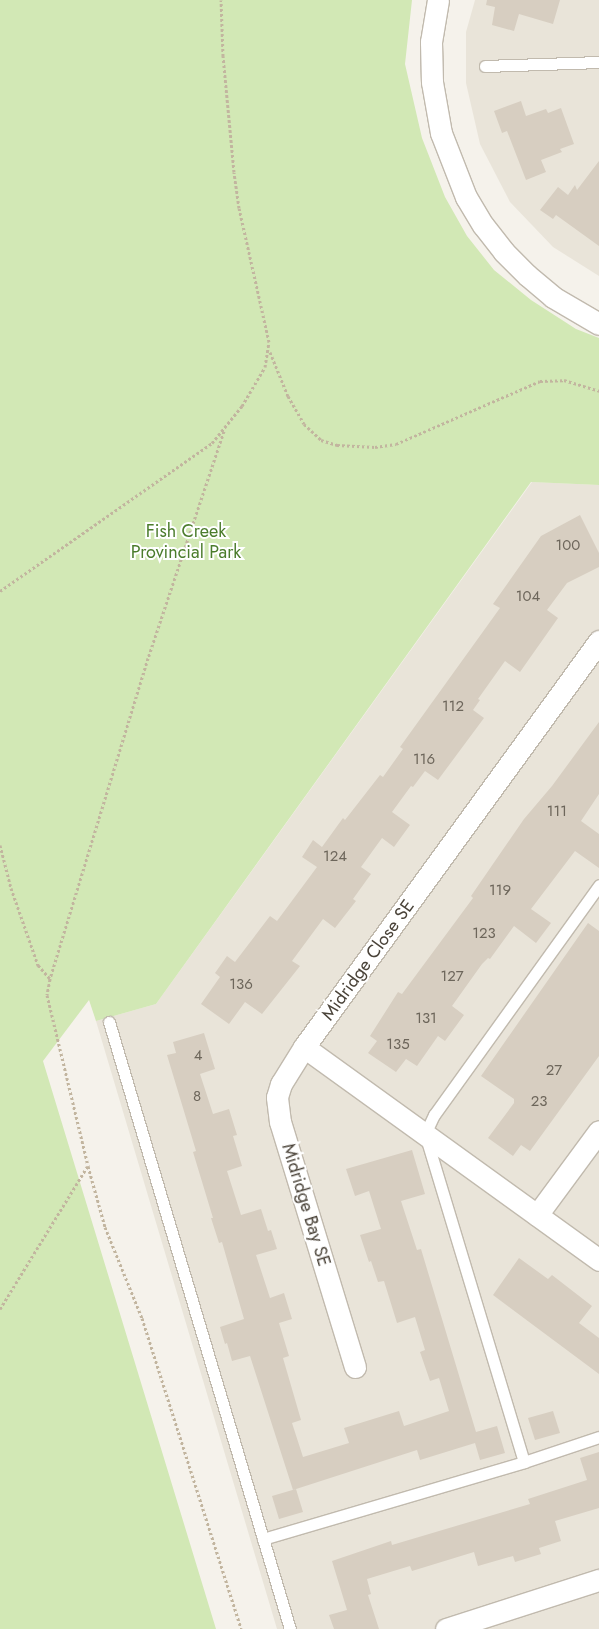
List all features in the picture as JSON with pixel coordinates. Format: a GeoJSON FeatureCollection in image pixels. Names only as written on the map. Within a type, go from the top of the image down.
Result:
{"type":"FeatureCollection","features":[{"type":"Feature","properties":{"kind":"street"},"geometry":{"type":"LineString","coordinates":[[438,0],[431,42],[434,98],[441,133],[466,197],[488,232],[527,275],[553,297],[599,324]]}},
{"type":"Feature","properties":{"kind":"street","name":"Midridge Close SE"},"geometry":{"type":"LineString","coordinates":[[304,1047],[599,641]]}},
{"type":"Feature","properties":{"kind":"street"},"geometry":{"type":"LineString","coordinates":[[304,1047],[599,1260]]}},
{"type":"Feature","properties":{"kind":"street","name":"Midridge Bay SE"},"geometry":{"type":"LineString","coordinates":[[304,1047],[281,1084],[277,1097],[277,1108],[355,1367]]}},
{"type":"Feature","properties":{"kind":"street"},"geometry":{"type":"LineString","coordinates":[[537,1215],[599,1131]]}},
{"type":"Feature","properties":{"kind":"street"},"geometry":{"type":"LineString","coordinates":[[446,1629],[599,1580]]}},
{"type":"Feature","properties":{"kind":"lane"},"geometry":{"type":"LineString","coordinates":[[485,66],[599,62]]}},
{"type":"Feature","properties":{"kind":"lane"},"geometry":{"type":"LineString","coordinates":[[524,1462],[425,1134],[434,1114],[599,885]]}},
{"type":"Feature","properties":{"kind":"lane"},"geometry":{"type":"LineString","coordinates":[[109,1022],[290,1629]]}},
{"type":"Feature","properties":{"kind":"lane"},"geometry":{"type":"LineString","coordinates":[[263,1539],[524,1462],[599,1436]]}},
{"type":"Feature","properties":{"kind":"path"},"geometry":{"type":"LineString","coordinates":[[220,0],[223,56],[235,181],[248,250],[264,313],[269,351],[288,396],[304,424],[321,440],[336,445],[375,447],[396,444],[540,381],[564,380],[599,390]]}},
{"type":"Feature","properties":{"kind":"path"},"geometry":{"type":"LineString","coordinates":[[0,591],[212,443],[224,431],[256,385],[265,367],[269,351]]}},
{"type":"Feature","properties":{"kind":"path"},"geometry":{"type":"LineString","coordinates":[[224,431],[148,658],[50,979],[47,995],[88,1166],[106,1227],[142,1318],[166,1388],[241,1629]]}},
{"type":"Feature","properties":{"kind":"path"},"geometry":{"type":"LineString","coordinates":[[0,845],[11,888],[38,965],[50,979]]}},
{"type":"Feature","properties":{"kind":"path"},"geometry":{"type":"LineString","coordinates":[[0,1310],[88,1166]]}},
{"type":"Feature","properties":{"kind":"shaded area"},"geometry":{"type":"Polygon","coordinates":[[[475,0],[599,0],[599,276],[553,247],[510,202],[480,144],[466,83],[466,32],[475,0]]]}},
{"type":"Feature","properties":{"kind":"shaded area"},"geometry":{"type":"Polygon","coordinates":[[[532,482],[599,485],[599,1629],[277,1629],[96,1021],[156,1004],[532,482]]]}},
{"type":"Feature","properties":{"kind":"green space","name":"Fish Creek Provincial Park"},"geometry":{"type":"Polygon","coordinates":[[[0,0],[412,0],[405,64],[422,138],[445,197],[467,236],[494,270],[531,300],[576,329],[599,338],[599,485],[531,482],[156,1004],[96,1021],[89,1000],[43,1061],[216,1629],[0,1629],[0,0]]]}},
{"type":"Feature","properties":{"kind":"building"},"geometry":{"type":"Polygon","coordinates":[[[487,0],[560,0],[553,24],[519,14],[514,31],[492,25],[495,7],[486,5],[487,0]]]}},
{"type":"Feature","properties":{"kind":"building"},"geometry":{"type":"Polygon","coordinates":[[[521,101],[526,116],[546,109],[548,113],[561,108],[574,144],[560,149],[562,152],[541,160],[546,172],[526,180],[507,131],[502,133],[494,111],[521,101]]]}},
{"type":"Feature","properties":{"kind":"building"},"geometry":{"type":"Polygon","coordinates":[[[599,161],[599,246],[556,215],[553,219],[540,210],[558,187],[568,195],[575,185],[577,190],[599,161]]]}},
{"type":"Feature","properties":{"kind":"building"},"geometry":{"type":"Polygon","coordinates":[[[580,515],[599,553],[599,567],[567,583],[547,610],[558,618],[520,672],[505,661],[478,699],[480,700],[473,710],[484,718],[438,780],[425,771],[413,787],[411,786],[392,812],[410,825],[394,847],[382,838],[361,867],[371,874],[353,899],[356,901],[335,928],[323,919],[292,961],[300,966],[262,1014],[245,1002],[229,1024],[201,1004],[220,977],[215,973],[227,956],[235,962],[270,916],[277,921],[317,867],[302,857],[313,840],[322,847],[343,818],[345,820],[380,775],[383,777],[403,749],[400,747],[500,608],[493,604],[541,536],[580,515]]]}},
{"type":"Feature","properties":{"kind":"building"},"geometry":{"type":"Polygon","coordinates":[[[599,722],[599,794],[581,821],[599,834],[599,868],[575,851],[531,909],[551,923],[536,943],[514,926],[490,959],[488,958],[482,964],[452,1006],[464,1015],[445,1041],[438,1036],[417,1066],[406,1059],[396,1072],[368,1053],[377,1041],[370,1036],[398,992],[402,994],[473,898],[471,896],[524,819],[552,786],[599,722]]]}},
{"type":"Feature","properties":{"kind":"building"},"geometry":{"type":"Polygon","coordinates":[[[588,923],[599,931],[599,1056],[530,1151],[521,1145],[513,1156],[488,1138],[514,1103],[514,1099],[481,1076],[588,923]]]}},
{"type":"Feature","properties":{"kind":"building"},"geometry":{"type":"Polygon","coordinates":[[[204,1033],[215,1069],[200,1074],[213,1114],[229,1109],[237,1135],[233,1136],[242,1166],[227,1171],[241,1215],[261,1209],[268,1231],[271,1230],[277,1249],[256,1255],[270,1298],[284,1293],[292,1319],[279,1323],[289,1356],[283,1358],[301,1420],[292,1423],[303,1457],[349,1443],[344,1428],[399,1411],[404,1426],[449,1411],[439,1378],[430,1381],[420,1352],[425,1350],[415,1317],[397,1323],[384,1281],[378,1282],[371,1261],[369,1262],[360,1235],[381,1229],[369,1191],[355,1196],[346,1169],[412,1150],[425,1194],[401,1201],[417,1250],[421,1249],[476,1432],[497,1426],[505,1453],[480,1460],[475,1443],[420,1460],[417,1450],[293,1490],[250,1356],[232,1361],[220,1327],[244,1319],[222,1242],[219,1243],[211,1218],[213,1218],[193,1152],[196,1151],[167,1055],[176,1053],[173,1042],[204,1033]]]}},
{"type":"Feature","properties":{"kind":"building"},"geometry":{"type":"Polygon","coordinates":[[[519,1258],[548,1279],[552,1275],[592,1306],[579,1323],[599,1338],[599,1374],[493,1295],[519,1258]]]}},
{"type":"Feature","properties":{"kind":"building"},"geometry":{"type":"Polygon","coordinates":[[[553,1411],[560,1433],[535,1440],[528,1418],[553,1411]]]}},
{"type":"Feature","properties":{"kind":"building"},"geometry":{"type":"Polygon","coordinates":[[[599,1452],[599,1508],[555,1521],[561,1541],[539,1548],[541,1554],[515,1562],[513,1556],[478,1566],[474,1552],[412,1571],[410,1566],[367,1579],[371,1594],[368,1595],[379,1629],[334,1629],[329,1615],[347,1610],[332,1561],[391,1541],[392,1545],[530,1504],[528,1499],[587,1480],[580,1458],[599,1452]]]}},
{"type":"Feature","properties":{"kind":"building"},"geometry":{"type":"Polygon","coordinates":[[[296,1489],[303,1512],[279,1519],[272,1496],[296,1489]]]}}]}
